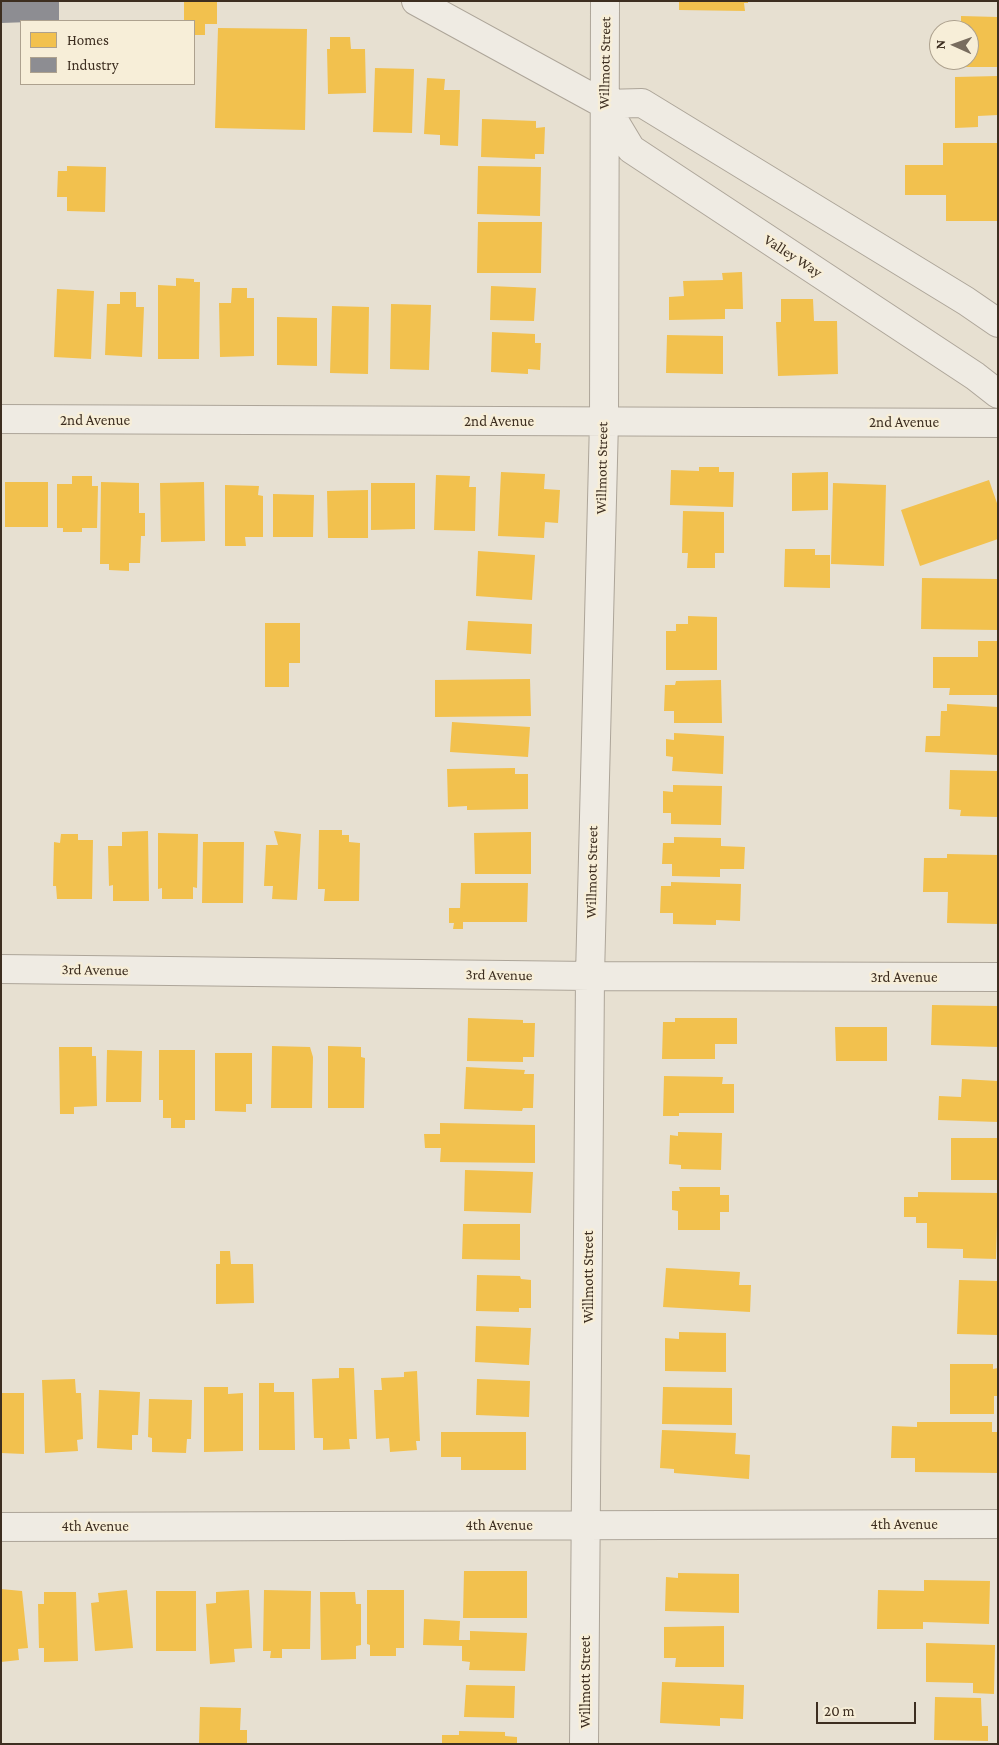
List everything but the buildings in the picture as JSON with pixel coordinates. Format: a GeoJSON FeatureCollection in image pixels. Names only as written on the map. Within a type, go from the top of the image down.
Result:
{"type":"FeatureCollection","features":[{"type":"Feature","properties":{"kind":"street"},"geometry":{"type":"LineString","coordinates":[[416,1],[604,104],[642,103],[958,296],[998,323]]}},
{"type":"Feature","properties":{"kind":"street","name":"Willmott Street"},"geometry":{"type":"LineString","coordinates":[[584,1744],[590,976],[604,421],[605,1]]}},
{"type":"Feature","properties":{"kind":"street","name":"Valley Way"},"geometry":{"type":"LineString","coordinates":[[604,104],[631,149],[975,376],[998,394]]}},
{"type":"Feature","properties":{"kind":"street","name":"2nd Avenue"},"geometry":{"type":"LineString","coordinates":[[1,419],[998,423]]}},
{"type":"Feature","properties":{"kind":"street","name":"3rd Avenue"},"geometry":{"type":"LineString","coordinates":[[1,968],[590,976],[998,977]]}},
{"type":"Feature","properties":{"kind":"street","name":"4th Avenue"},"geometry":{"type":"LineString","coordinates":[[1,1527],[998,1524]]}}]}
